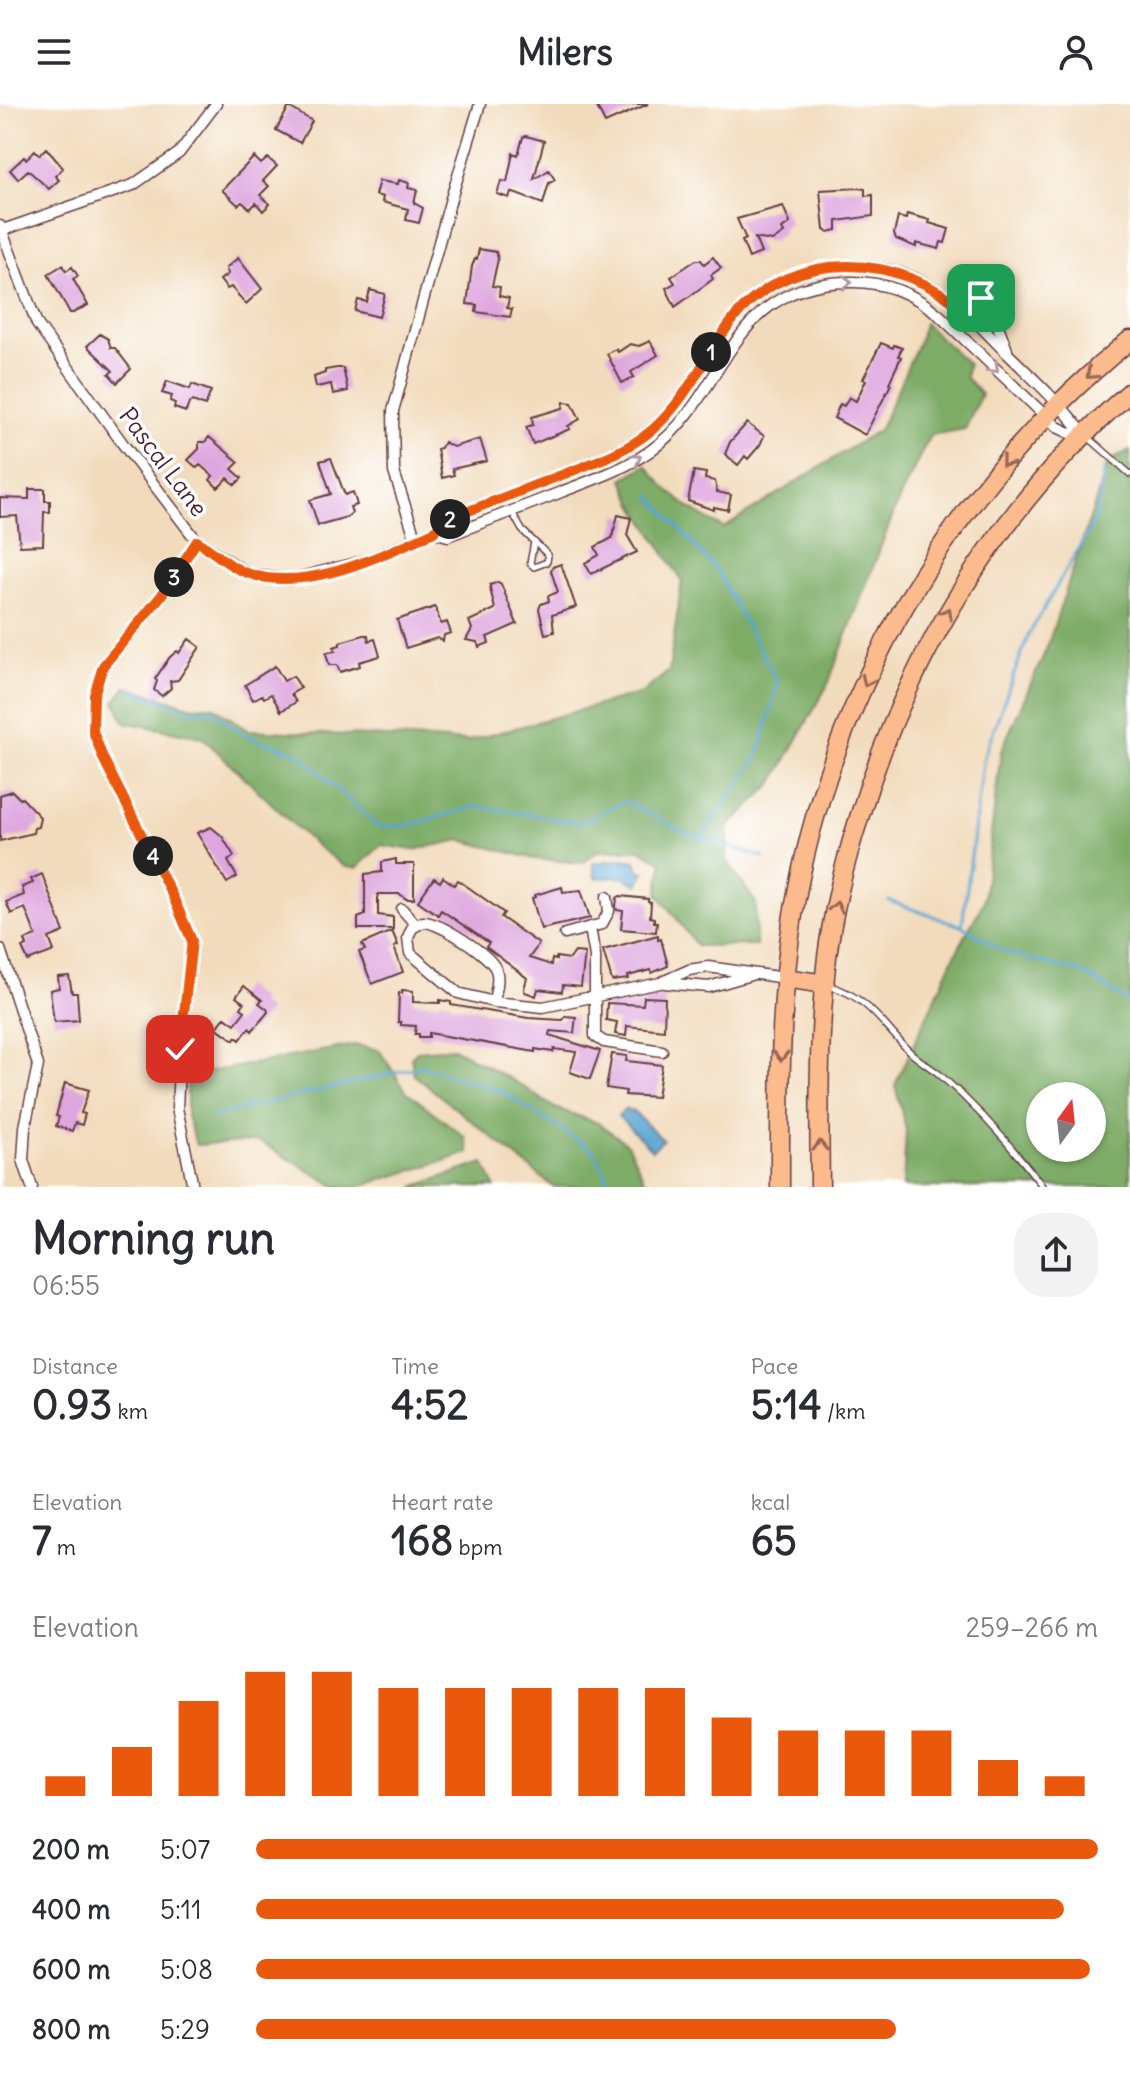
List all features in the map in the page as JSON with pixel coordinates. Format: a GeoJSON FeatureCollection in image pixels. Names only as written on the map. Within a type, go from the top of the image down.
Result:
{"type":"FeatureCollection","features":[{"type":"Feature","properties":{"kind":"highway"},"geometry":{"type":"LineString","coordinates":[[780,1187],[781,1044],[785,978],[802,871],[834,760],[873,668],[904,607],[952,532],[998,471],[1052,411],[1130,340]]}},
{"type":"Feature","properties":{"kind":"highway"},"geometry":{"type":"LineString","coordinates":[[820,1187],[820,1059],[825,984],[835,909],[872,776],[909,682],[987,550],[1030,493],[1084,434],[1130,392]]}},
{"type":"Feature","properties":{"kind":"highway"},"geometry":{"type":"LineString","coordinates":[[785,978],[825,984]]}},
{"type":"Feature","properties":{"kind":"street"},"geometry":{"type":"LineString","coordinates":[[1,229],[133,185],[179,153],[216,104]]}},
{"type":"Feature","properties":{"kind":"street"},"geometry":{"type":"LineString","coordinates":[[416,540],[394,472],[393,411],[480,104]]}},
{"type":"Feature","properties":{"kind":"street","name":"Pascal Lane"},"geometry":{"type":"LineString","coordinates":[[1,229],[37,324],[123,444],[197,541],[249,574],[289,580],[338,570],[434,532],[441,522],[606,457],[652,430],[667,415],[737,315],[762,294],[788,279],[830,266],[859,266],[896,272],[938,290],[1013,359],[1052,411],[1061,429],[1084,434]]}},
{"type":"Feature","properties":{"kind":"street"},"geometry":{"type":"LineString","coordinates":[[788,279],[794,293]]}},
{"type":"Feature","properties":{"kind":"street","name":"Pascal Lane"},"geometry":{"type":"LineString","coordinates":[[434,532],[448,536],[621,469],[649,452],[670,435],[740,334],[757,316],[776,300],[826,283],[871,283],[894,288],[927,305],[1052,411],[1084,434]]}},
{"type":"Feature","properties":{"kind":"street"},"geometry":{"type":"LineString","coordinates":[[927,305],[938,290]]}},
{"type":"Feature","properties":{"kind":"street"},"geometry":{"type":"LineString","coordinates":[[951,325],[978,302],[987,305],[1013,359]]}},
{"type":"Feature","properties":{"kind":"street"},"geometry":{"type":"LineString","coordinates":[[705,360],[717,370]]}},
{"type":"Feature","properties":{"kind":"street"},"geometry":{"type":"LineString","coordinates":[[193,1187],[177,1108],[192,941],[103,758],[93,731],[94,695],[103,666],[161,596],[197,541]]}},
{"type":"Feature","properties":{"kind":"street"},"geometry":{"type":"LineString","coordinates":[[565,934],[602,924],[610,907],[607,897]]}},
{"type":"Feature","properties":{"kind":"street"},"geometry":{"type":"LineString","coordinates":[[402,909],[416,925]]}},
{"type":"Feature","properties":{"kind":"street"},"geometry":{"type":"LineString","coordinates":[[494,1002],[497,974],[491,961],[441,925],[429,921],[416,925],[407,942],[410,953],[462,995],[494,1002],[539,1007],[660,983],[689,970],[708,967],[785,978]]}},
{"type":"Feature","properties":{"kind":"street"},"geometry":{"type":"LineString","coordinates":[[590,928],[595,956],[593,1029],[597,1038],[604,1042],[662,1051]]}},
{"type":"Feature","properties":{"kind":"street"},"geometry":{"type":"LineString","coordinates":[[0,949],[38,1065],[25,1127],[23,1160],[32,1187]]}},
{"type":"Feature","properties":{"kind":"street"},"geometry":{"type":"LineString","coordinates":[[708,967],[709,987]]}},
{"type":"Feature","properties":{"kind":"street"},"geometry":{"type":"LineString","coordinates":[[660,983],[709,987],[756,974]]}},
{"type":"Feature","properties":{"kind":"lane"},"geometry":{"type":"LineString","coordinates":[[978,302],[987,292],[999,287]]}},
{"type":"Feature","properties":{"kind":"lane"},"geometry":{"type":"LineString","coordinates":[[1084,434],[1130,474]]}},
{"type":"Feature","properties":{"kind":"lane"},"geometry":{"type":"LineString","coordinates":[[512,511],[522,530],[548,555],[547,562],[534,567],[530,563],[534,542]]}},
{"type":"Feature","properties":{"kind":"lane"},"geometry":{"type":"LineString","coordinates":[[825,984],[848,992],[869,1006],[908,1050],[937,1072],[990,1122],[1043,1187]]}},
{"type":"Feature","properties":{"kind":"green space"},"geometry":{"type":"Polygon","coordinates":[[[924,323],[968,364],[965,377],[981,394],[965,429],[930,435],[900,497],[827,686],[773,783],[728,827],[727,861],[756,903],[756,945],[697,946],[658,894],[662,862],[640,849],[597,851],[583,863],[535,859],[461,840],[413,850],[381,845],[357,868],[345,867],[313,843],[202,737],[124,722],[115,701],[126,687],[194,707],[213,706],[248,730],[468,741],[642,693],[669,671],[682,581],[634,504],[623,479],[646,465],[681,501],[724,528],[880,429],[924,323]]]}},
{"type":"Feature","properties":{"kind":"green space"},"geometry":{"type":"Polygon","coordinates":[[[1130,450],[1130,1187],[903,1187],[906,1130],[895,1085],[954,957],[983,903],[1001,751],[1046,650],[1109,461],[1130,450]]]}},
{"type":"Feature","properties":{"kind":"green space"},"geometry":{"type":"Polygon","coordinates":[[[354,1045],[379,1050],[406,1091],[465,1137],[469,1153],[358,1187],[337,1187],[258,1141],[196,1145],[187,1116],[187,1076],[354,1045]]]}},
{"type":"Feature","properties":{"kind":"green space"},"geometry":{"type":"Polygon","coordinates":[[[453,1048],[516,1082],[555,1108],[598,1123],[627,1144],[648,1187],[554,1187],[414,1075],[411,1057],[417,1051],[453,1048]]]}},
{"type":"Feature","properties":{"kind":"green space"},"geometry":{"type":"Polygon","coordinates":[[[484,1163],[495,1187],[413,1187],[484,1163]]]}},
{"type":"Feature","properties":{"kind":"water"},"geometry":{"type":"Polygon","coordinates":[[[623,859],[636,861],[639,870],[644,872],[638,885],[623,877],[595,878],[593,863],[623,859]]]}},
{"type":"Feature","properties":{"kind":"water"},"geometry":{"type":"Polygon","coordinates":[[[626,1108],[632,1110],[663,1140],[652,1150],[618,1116],[626,1108]]]}},
{"type":"Feature","properties":{"kind":"building"},"geometry":{"type":"Polygon","coordinates":[[[604,104],[648,104],[605,123],[597,107],[604,104]]]}},
{"type":"Feature","properties":{"kind":"building"},"geometry":{"type":"Polygon","coordinates":[[[289,107],[312,121],[300,143],[276,130],[289,107]]]}},
{"type":"Feature","properties":{"kind":"building"},"geometry":{"type":"Polygon","coordinates":[[[526,136],[544,141],[534,179],[549,170],[555,180],[549,183],[543,204],[511,192],[509,198],[497,194],[501,181],[507,182],[513,153],[518,155],[526,136]]]}},
{"type":"Feature","properties":{"kind":"building"},"geometry":{"type":"Polygon","coordinates":[[[46,148],[63,168],[55,176],[59,180],[49,189],[28,170],[18,179],[10,170],[35,150],[39,155],[46,148]]]}},
{"type":"Feature","properties":{"kind":"building"},"geometry":{"type":"Polygon","coordinates":[[[254,157],[261,164],[268,158],[277,166],[263,181],[269,186],[260,195],[270,204],[263,211],[256,203],[250,209],[242,202],[238,205],[222,190],[254,157]]]}},
{"type":"Feature","properties":{"kind":"building"},"geometry":{"type":"Polygon","coordinates":[[[399,180],[409,183],[408,188],[417,190],[414,203],[423,208],[419,223],[406,220],[408,209],[382,202],[383,197],[375,195],[379,181],[398,184],[399,180]]]}},
{"type":"Feature","properties":{"kind":"building"},"geometry":{"type":"Polygon","coordinates":[[[865,189],[865,196],[873,195],[873,216],[837,221],[837,230],[824,230],[820,190],[865,189]]]}},
{"type":"Feature","properties":{"kind":"building"},"geometry":{"type":"Polygon","coordinates":[[[783,206],[790,223],[782,229],[784,233],[772,241],[755,238],[761,253],[749,258],[742,241],[746,239],[737,219],[783,206]]]}},
{"type":"Feature","properties":{"kind":"building"},"geometry":{"type":"Polygon","coordinates":[[[907,214],[949,229],[945,243],[941,242],[939,249],[916,243],[916,247],[896,239],[894,234],[898,217],[906,219],[907,214]]]}},
{"type":"Feature","properties":{"kind":"building"},"geometry":{"type":"Polygon","coordinates":[[[479,249],[496,252],[498,259],[492,286],[500,287],[499,296],[509,298],[507,308],[512,309],[510,317],[476,312],[477,305],[467,304],[472,266],[479,249]]]}},
{"type":"Feature","properties":{"kind":"building"},"geometry":{"type":"Polygon","coordinates":[[[713,257],[721,268],[711,275],[713,279],[675,307],[666,288],[675,283],[671,277],[696,260],[704,264],[713,257]]]}},
{"type":"Feature","properties":{"kind":"building"},"geometry":{"type":"Polygon","coordinates":[[[238,258],[262,289],[246,304],[220,280],[228,274],[226,268],[238,258]]]}},
{"type":"Feature","properties":{"kind":"building"},"geometry":{"type":"Polygon","coordinates":[[[63,265],[66,271],[72,267],[78,276],[73,279],[88,305],[73,313],[70,313],[48,274],[63,265]]]}},
{"type":"Feature","properties":{"kind":"building"},"geometry":{"type":"Polygon","coordinates":[[[370,290],[385,294],[379,317],[355,311],[358,300],[367,302],[370,290]]]}},
{"type":"Feature","properties":{"kind":"building"},"geometry":{"type":"Polygon","coordinates":[[[100,334],[108,339],[111,348],[115,348],[131,369],[117,383],[109,374],[113,371],[87,346],[100,334]]]}},
{"type":"Feature","properties":{"kind":"building"},"geometry":{"type":"Polygon","coordinates":[[[650,341],[658,355],[631,372],[634,377],[622,383],[607,354],[616,349],[618,352],[630,344],[639,346],[650,341]]]}},
{"type":"Feature","properties":{"kind":"building"},"geometry":{"type":"Polygon","coordinates":[[[881,343],[902,348],[898,356],[901,357],[865,435],[834,418],[840,404],[844,406],[849,397],[856,401],[881,343]]]}},
{"type":"Feature","properties":{"kind":"building"},"geometry":{"type":"Polygon","coordinates":[[[343,368],[348,391],[333,394],[331,384],[316,387],[314,377],[325,373],[325,370],[343,368]]]}},
{"type":"Feature","properties":{"kind":"building"},"geometry":{"type":"Polygon","coordinates":[[[167,381],[190,389],[192,384],[211,391],[205,406],[193,401],[186,412],[174,408],[175,403],[170,401],[172,396],[162,393],[167,381]]]}},
{"type":"Feature","properties":{"kind":"building"},"geometry":{"type":"Polygon","coordinates":[[[564,402],[572,403],[580,419],[568,426],[570,429],[533,444],[526,427],[533,425],[532,417],[563,408],[564,402]]]}},
{"type":"Feature","properties":{"kind":"building"},"geometry":{"type":"Polygon","coordinates":[[[747,423],[764,436],[748,459],[745,456],[738,465],[725,454],[730,442],[747,423]]]}},
{"type":"Feature","properties":{"kind":"building"},"geometry":{"type":"Polygon","coordinates":[[[209,437],[239,462],[232,469],[242,478],[235,485],[228,478],[218,488],[210,480],[213,476],[188,460],[199,449],[199,442],[205,442],[209,437]]]}},
{"type":"Feature","properties":{"kind":"building"},"geometry":{"type":"Polygon","coordinates":[[[480,439],[487,461],[452,469],[454,475],[442,478],[437,449],[444,442],[453,447],[480,439]]]}},
{"type":"Feature","properties":{"kind":"building"},"geometry":{"type":"Polygon","coordinates":[[[331,458],[345,495],[353,492],[357,505],[350,507],[352,513],[347,517],[318,525],[310,500],[331,494],[320,461],[331,458]]]}},
{"type":"Feature","properties":{"kind":"building"},"geometry":{"type":"Polygon","coordinates":[[[694,471],[706,473],[705,479],[715,481],[717,492],[731,495],[728,510],[714,507],[714,510],[688,501],[694,471]]]}},
{"type":"Feature","properties":{"kind":"building"},"geometry":{"type":"Polygon","coordinates":[[[29,489],[45,489],[45,501],[50,501],[50,512],[44,512],[43,545],[20,546],[17,516],[0,517],[0,498],[29,499],[29,489]]]}},
{"type":"Feature","properties":{"kind":"building"},"geometry":{"type":"Polygon","coordinates":[[[618,515],[631,518],[627,535],[637,552],[591,574],[585,563],[599,555],[595,547],[612,538],[618,515]]]}},
{"type":"Feature","properties":{"kind":"building"},"geometry":{"type":"Polygon","coordinates":[[[561,564],[576,607],[552,615],[554,632],[545,634],[539,609],[541,604],[549,601],[548,596],[558,592],[551,571],[552,567],[561,564]]]}},
{"type":"Feature","properties":{"kind":"building"},"geometry":{"type":"Polygon","coordinates":[[[498,582],[517,624],[487,637],[489,643],[479,647],[477,642],[466,640],[472,629],[469,621],[495,609],[490,585],[498,582]]]}},
{"type":"Feature","properties":{"kind":"building"},"geometry":{"type":"Polygon","coordinates":[[[435,607],[441,624],[447,622],[451,633],[444,635],[443,641],[437,638],[406,648],[397,620],[435,607]]]}},
{"type":"Feature","properties":{"kind":"building"},"geometry":{"type":"Polygon","coordinates":[[[368,635],[369,641],[375,639],[380,656],[340,672],[337,665],[329,665],[326,653],[335,651],[334,647],[340,642],[368,635]]]}},
{"type":"Feature","properties":{"kind":"building"},"geometry":{"type":"Polygon","coordinates":[[[189,639],[200,647],[178,680],[170,681],[171,688],[162,696],[154,690],[155,679],[170,657],[177,651],[179,653],[189,639]]]}},
{"type":"Feature","properties":{"kind":"building"},"geometry":{"type":"Polygon","coordinates":[[[275,666],[284,681],[293,676],[301,688],[291,694],[296,702],[281,711],[271,694],[253,700],[245,685],[275,666]]]}},
{"type":"Feature","properties":{"kind":"building"},"geometry":{"type":"Polygon","coordinates":[[[12,791],[40,817],[38,827],[34,828],[33,833],[0,841],[0,795],[12,791]]]}},
{"type":"Feature","properties":{"kind":"building"},"geometry":{"type":"Polygon","coordinates":[[[211,827],[222,836],[234,856],[228,861],[237,877],[227,883],[197,833],[211,827]]]}},
{"type":"Feature","properties":{"kind":"building"},"geometry":{"type":"Polygon","coordinates":[[[396,859],[396,864],[414,864],[414,899],[406,899],[400,894],[378,894],[378,915],[393,917],[393,929],[358,929],[358,918],[365,915],[365,874],[382,872],[382,862],[396,859]]]}},
{"type":"Feature","properties":{"kind":"building"},"geometry":{"type":"Polygon","coordinates":[[[42,874],[64,932],[49,938],[54,951],[28,961],[22,948],[27,946],[25,940],[36,936],[25,908],[11,914],[6,902],[24,895],[22,887],[33,883],[31,879],[42,874]]]}},
{"type":"Feature","properties":{"kind":"building"},"geometry":{"type":"Polygon","coordinates":[[[443,877],[454,885],[458,880],[504,913],[501,917],[539,944],[529,958],[551,965],[556,957],[570,959],[575,952],[585,953],[581,987],[563,985],[562,992],[538,989],[536,996],[525,992],[527,978],[486,947],[489,943],[441,910],[438,915],[418,901],[434,878],[440,882],[443,877]]]}},
{"type":"Feature","properties":{"kind":"building"},"geometry":{"type":"Polygon","coordinates":[[[562,887],[563,892],[581,890],[590,918],[541,929],[532,898],[562,887]]]}},
{"type":"Feature","properties":{"kind":"building"},"geometry":{"type":"Polygon","coordinates":[[[620,896],[648,899],[651,903],[650,917],[657,922],[656,932],[621,929],[623,911],[616,907],[620,896]]]}},
{"type":"Feature","properties":{"kind":"building"},"geometry":{"type":"Polygon","coordinates":[[[392,931],[403,972],[372,984],[359,952],[365,950],[362,944],[392,931]]]}},
{"type":"Feature","properties":{"kind":"building"},"geometry":{"type":"Polygon","coordinates":[[[658,935],[668,966],[652,973],[651,970],[628,976],[629,979],[612,981],[603,950],[658,935]]]}},
{"type":"Feature","properties":{"kind":"building"},"geometry":{"type":"Polygon","coordinates":[[[69,976],[72,993],[77,993],[79,1020],[54,1022],[50,990],[59,988],[58,977],[69,976]]]}},
{"type":"Feature","properties":{"kind":"building"},"geometry":{"type":"Polygon","coordinates":[[[244,986],[262,1000],[259,1003],[268,1012],[252,1031],[249,1028],[240,1040],[236,1037],[234,1040],[217,1028],[225,1017],[235,1024],[245,1011],[241,1008],[244,1003],[236,997],[244,986]]]}},
{"type":"Feature","properties":{"kind":"building"},"geometry":{"type":"Polygon","coordinates":[[[402,990],[413,991],[413,1002],[440,1003],[440,1000],[451,1002],[451,1005],[528,1018],[562,1020],[565,1016],[576,1017],[574,1033],[550,1031],[549,1035],[600,1051],[590,1079],[570,1072],[576,1052],[535,1049],[535,1052],[429,1033],[429,1037],[419,1037],[415,1034],[416,1026],[398,1022],[399,993],[402,990]]]}},
{"type":"Feature","properties":{"kind":"building"},"geometry":{"type":"Polygon","coordinates":[[[644,997],[665,998],[664,1030],[627,1026],[626,1036],[615,1034],[617,1022],[606,1020],[607,1003],[643,1005],[644,997]]]}},
{"type":"Feature","properties":{"kind":"building"},"geometry":{"type":"Polygon","coordinates":[[[612,1054],[627,1056],[626,1061],[662,1065],[657,1097],[625,1095],[626,1091],[606,1088],[612,1054]]]}},
{"type":"Feature","properties":{"kind":"building"},"geometry":{"type":"Polygon","coordinates":[[[65,1083],[89,1090],[81,1113],[85,1114],[82,1125],[75,1123],[72,1131],[56,1126],[65,1083]]]}},
{"type":"Feature","properties":{"kind":"waterway"},"geometry":{"type":"LineString","coordinates":[[1105,468],[1095,520],[1028,636],[984,756],[962,926],[1007,953],[1084,973],[1130,1003]]}},
{"type":"Feature","properties":{"kind":"waterway"},"geometry":{"type":"LineString","coordinates":[[650,495],[717,571],[778,683],[757,759],[701,836]]}},
{"type":"Feature","properties":{"kind":"waterway"},"geometry":{"type":"LineString","coordinates":[[131,690],[192,711],[211,709],[244,735],[298,753],[378,827],[409,825],[478,806],[581,823],[625,801],[683,832],[765,858]]}},
{"type":"Feature","properties":{"kind":"waterway"},"geometry":{"type":"LineString","coordinates":[[889,901],[961,926]]}},
{"type":"Feature","properties":{"kind":"waterway"},"geometry":{"type":"LineString","coordinates":[[213,1116],[422,1066],[503,1092],[593,1150],[613,1187]]}},
{"type":"Feature","properties":{"kind":"route"},"geometry":{"type":"LineString","coordinates":[[180,1049],[192,941],[103,758],[93,731],[94,695],[103,666],[161,596],[197,541],[249,574],[289,580],[314,575],[368,560],[434,532],[441,522],[606,457],[652,430],[667,415],[737,315],[762,294],[788,279],[815,269],[845,265],[886,269],[938,290],[964,311],[981,298]]}}]}
